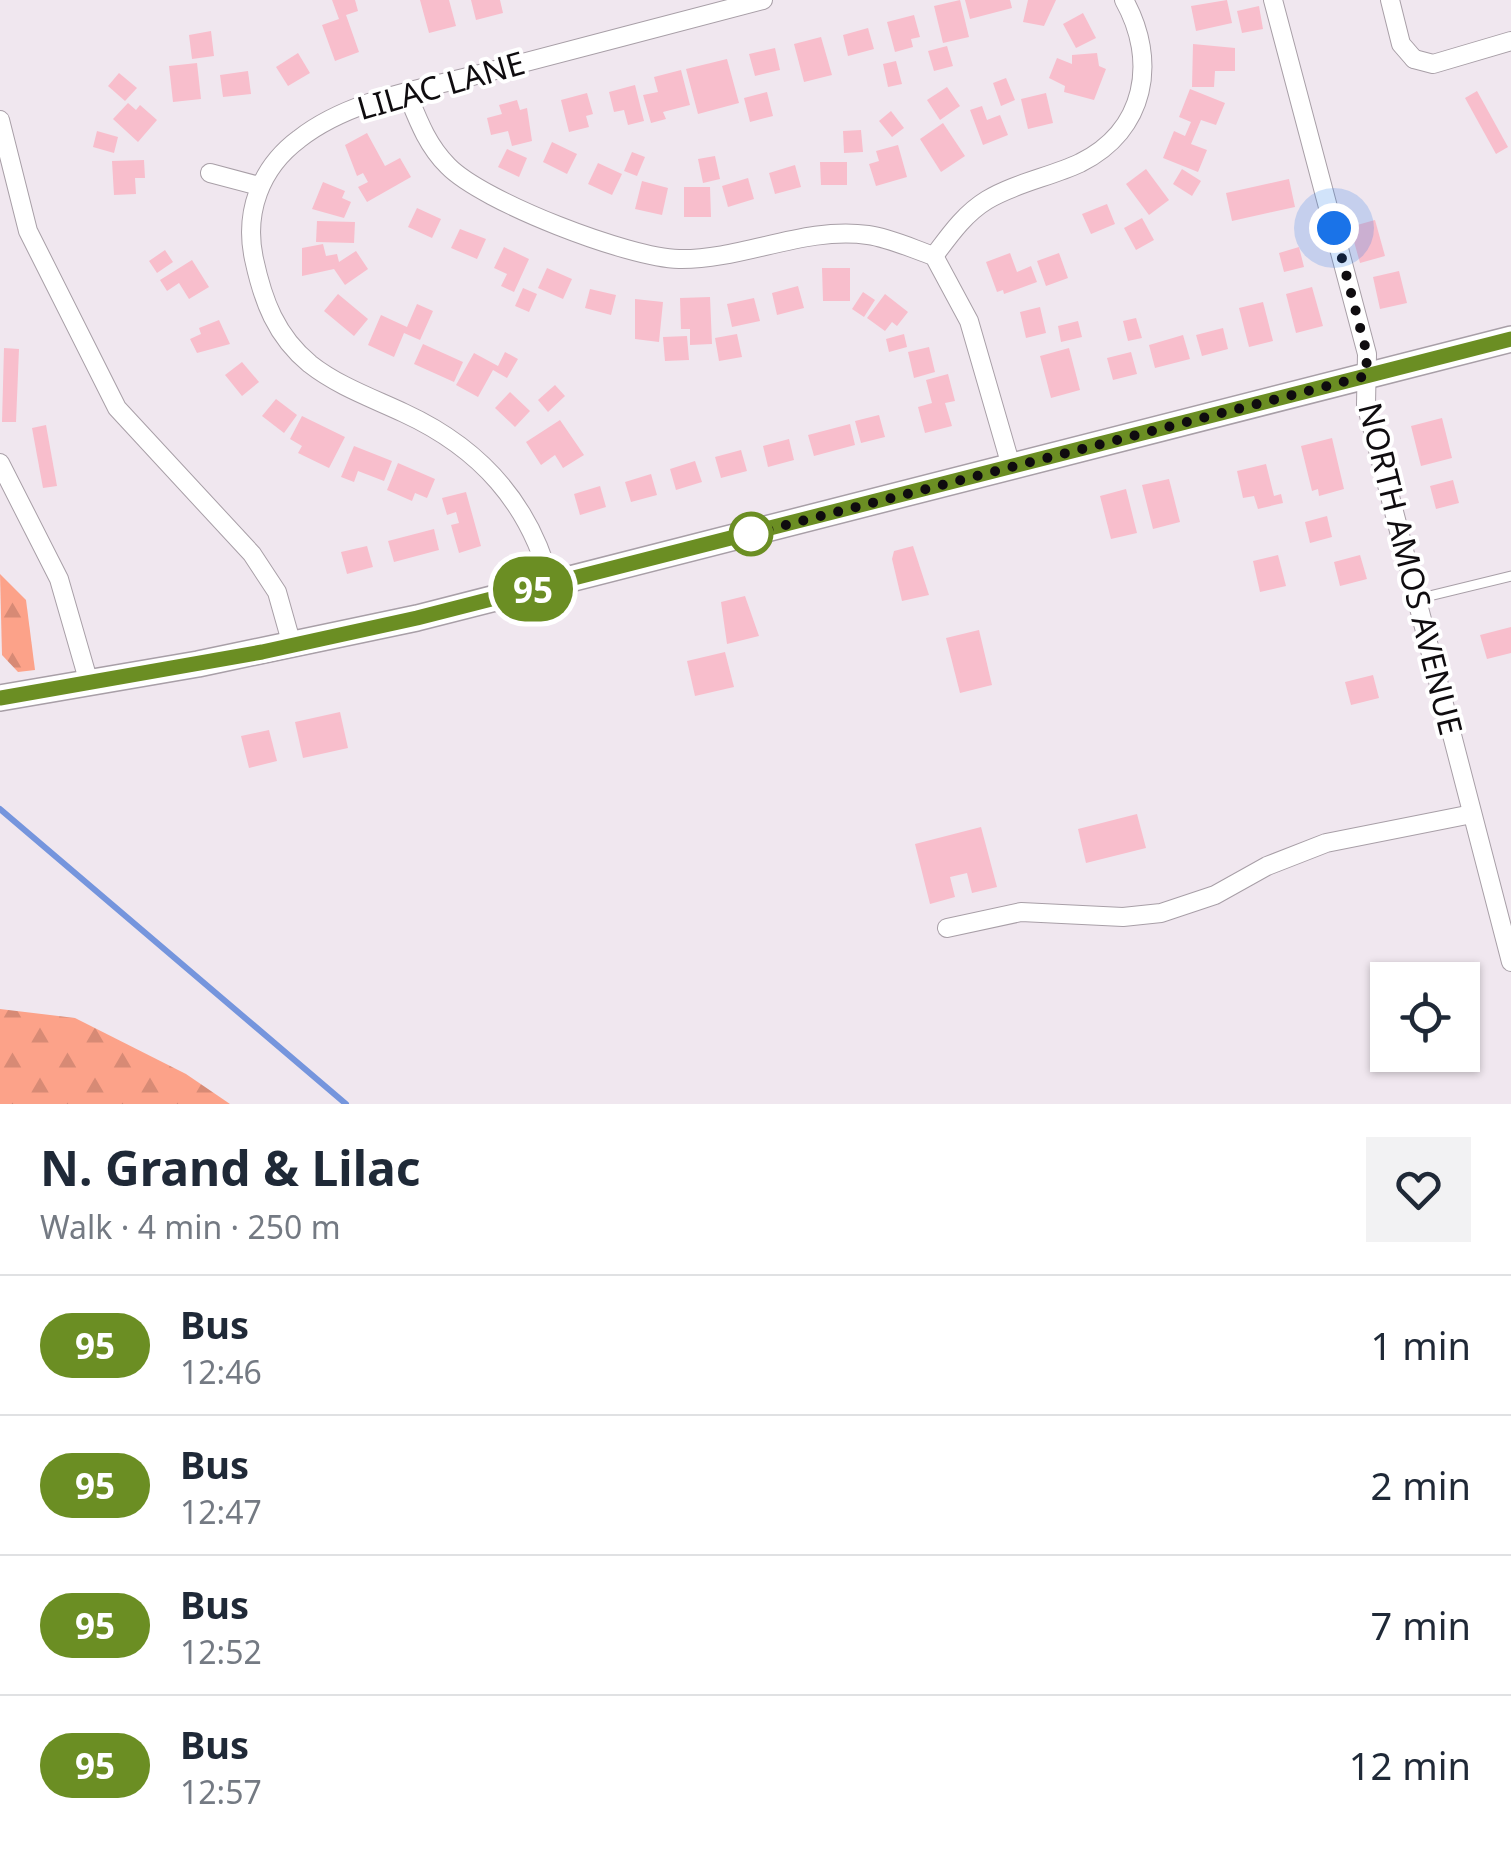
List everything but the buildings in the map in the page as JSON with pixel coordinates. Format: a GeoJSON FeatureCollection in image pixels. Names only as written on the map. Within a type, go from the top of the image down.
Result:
{"type":"FeatureCollection","features":[{"type":"Feature","properties":{"kind":"main road"},"geometry":{"type":"LineString","coordinates":[[0,698],[292,645],[551,585],[1511,339]]}},
{"type":"Feature","properties":{"kind":"street","name":"LILAC LANE"},"geometry":{"type":"LineString","coordinates":[[551,585],[525,520],[491,469],[426,424],[336,382],[285,340],[261,291],[251,246],[252,208],[260,186],[298,139],[363,106],[763,0]]}},
{"type":"Feature","properties":{"kind":"street"},"geometry":{"type":"LineString","coordinates":[[934,256],[968,214],[989,199],[1080,162],[1104,147],[1125,126],[1136,110],[1145,67],[1140,32],[1124,0]]}},
{"type":"Feature","properties":{"kind":"street","name":"NORTH AMOS AVENUE"},"geometry":{"type":"LineString","coordinates":[[1273,0],[1364,343],[1366,404],[1511,962]]}},
{"type":"Feature","properties":{"kind":"street"},"geometry":{"type":"LineString","coordinates":[[1390,0],[1409,67],[1433,64],[1511,41]]}},
{"type":"Feature","properties":{"kind":"street"},"geometry":{"type":"LineString","coordinates":[[407,94],[424,134],[452,170],[483,189],[624,250],[679,259],[734,254],[828,234],[869,235],[934,256],[969,321],[1011,466]]}},
{"type":"Feature","properties":{"kind":"street"},"geometry":{"type":"LineString","coordinates":[[0,120],[28,231],[117,408],[252,554],[278,592],[292,645]]}},
{"type":"Feature","properties":{"kind":"street"},"geometry":{"type":"LineString","coordinates":[[210,173],[260,186]]}},
{"type":"Feature","properties":{"kind":"street"},"geometry":{"type":"LineString","coordinates":[[0,462],[59,579],[89,683]]}},
{"type":"Feature","properties":{"kind":"street"},"geometry":{"type":"LineString","coordinates":[[946,928],[1021,912],[1123,918],[1161,913],[1214,895],[1267,866],[1326,844],[1472,814]]}},
{"type":"Feature","properties":{"kind":"lane"},"geometry":{"type":"LineString","coordinates":[[1415,600],[1511,576]]}},
{"type":"Feature","properties":{"kind":"green space"},"geometry":{"type":"Polygon","coordinates":[[[0,574],[26,600],[35,670],[18,672],[2,655],[0,574]]]}},
{"type":"Feature","properties":{"kind":"green space"},"geometry":{"type":"Polygon","coordinates":[[[0,1009],[75,1018],[186,1074],[230,1104],[0,1104],[0,1009]]]}},
{"type":"Feature","properties":{"kind":"waterway"},"geometry":{"type":"LineString","coordinates":[[0,809],[346,1104]]}},
{"type":"Feature","properties":{"kind":"bus line","name":"95"},"geometry":{"type":"LineString","coordinates":[[0,698],[262,652],[417,618],[1511,339]]}},
{"type":"Feature","properties":{"kind":"route"},"geometry":{"type":"LineString","coordinates":[[751,534],[1366,376],[1367,354],[1334,228]]}}]}
